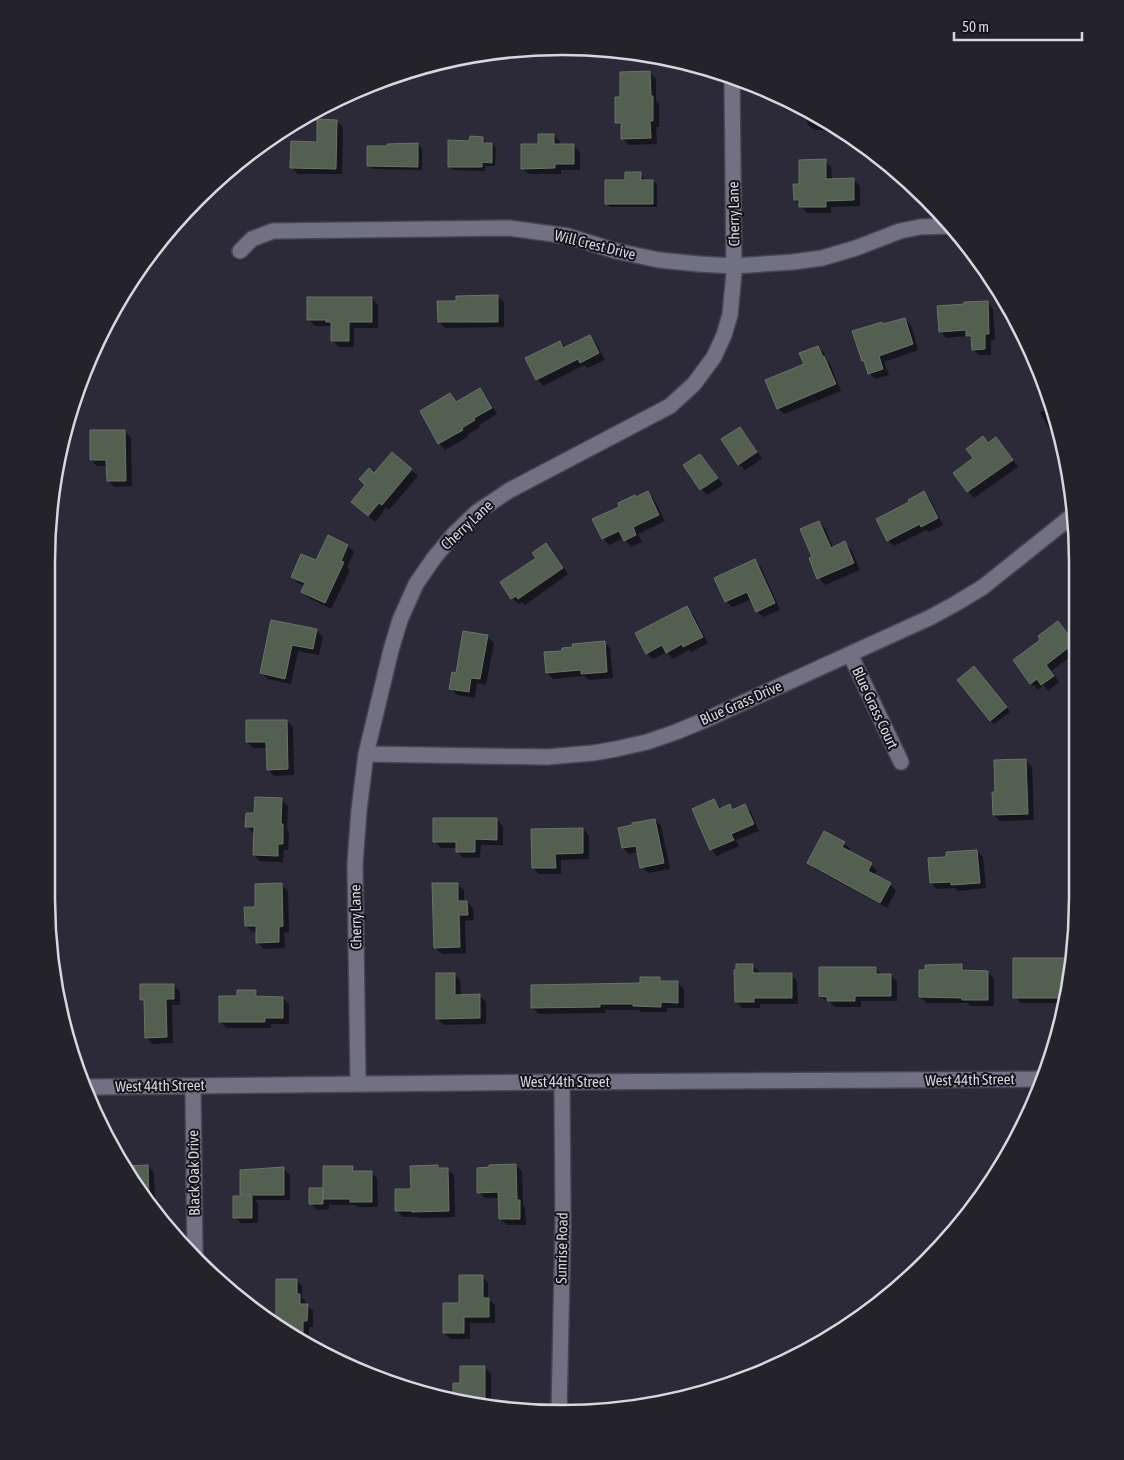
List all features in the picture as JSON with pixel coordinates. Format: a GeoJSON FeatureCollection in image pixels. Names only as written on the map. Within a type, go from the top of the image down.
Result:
{"type":"FeatureCollection","features":[{"type":"Feature","properties":{"kind":"street","name":"Cherry Lane"},"geometry":{"type":"LineString","coordinates":[[358,1084],[356,857],[359,810],[366,754],[397,627],[409,598],[424,570],[466,522],[490,502],[510,490],[663,410],[689,390],[710,364],[724,336],[732,306],[734,266],[732,85]]}},
{"type":"Feature","properties":{"kind":"street","name":"Will Crest Drive"},"geometry":{"type":"LineString","coordinates":[[240,251],[252,238],[273,231],[508,228],[568,236],[616,251],[659,260],[734,266],[822,258],[900,232],[920,227],[941,226]]}},
{"type":"Feature","properties":{"kind":"street","name":"Blue Grass Drive"},"geometry":{"type":"LineString","coordinates":[[366,754],[546,756],[616,750],[647,742],[676,732],[928,618],[983,587],[1067,520]]}},
{"type":"Feature","properties":{"kind":"street","name":"Blue Grass Court"},"geometry":{"type":"LineString","coordinates":[[850,654],[901,762]]}},
{"type":"Feature","properties":{"kind":"street","name":"West 44th Street"},"geometry":{"type":"LineString","coordinates":[[92,1087],[1035,1079]]}},
{"type":"Feature","properties":{"kind":"street","name":"Sunrise Road"},"geometry":{"type":"LineString","coordinates":[[559,1405],[563,1224],[562,1082]]}},
{"type":"Feature","properties":{"kind":"street","name":"Black Oak Drive"},"geometry":{"type":"LineString","coordinates":[[193,1086],[195,1248]]}},
{"type":"Feature","properties":{"kind":"building"},"geometry":{"type":"Polygon","coordinates":[[[650,71],[651,96],[653,96],[653,121],[650,121],[651,138],[621,139],[621,123],[615,123],[615,97],[620,97],[620,72],[650,71]]]}},
{"type":"Feature","properties":{"kind":"building"},"geometry":{"type":"Polygon","coordinates":[[[317,119],[337,120],[336,169],[290,168],[291,141],[317,142],[317,119]]]}},
{"type":"Feature","properties":{"kind":"building"},"geometry":{"type":"Polygon","coordinates":[[[538,134],[554,134],[554,144],[574,144],[574,164],[555,164],[555,168],[521,169],[521,144],[538,144],[538,134]]]}},
{"type":"Feature","properties":{"kind":"building"},"geometry":{"type":"Polygon","coordinates":[[[470,136],[483,137],[483,143],[492,143],[492,163],[482,162],[482,167],[448,167],[448,140],[469,141],[470,136]]]}},
{"type":"Feature","properties":{"kind":"building"},"geometry":{"type":"Polygon","coordinates":[[[418,143],[418,167],[367,166],[367,146],[418,143]]]}},
{"type":"Feature","properties":{"kind":"building"},"geometry":{"type":"Polygon","coordinates":[[[826,159],[826,179],[854,178],[854,200],[826,201],[826,207],[799,207],[799,200],[794,200],[793,184],[799,184],[799,160],[826,159]]]}},
{"type":"Feature","properties":{"kind":"building"},"geometry":{"type":"Polygon","coordinates":[[[625,172],[641,172],[641,180],[653,180],[653,204],[605,204],[605,180],[625,180],[625,172]]]}},
{"type":"Feature","properties":{"kind":"building"},"geometry":{"type":"Polygon","coordinates":[[[498,295],[498,322],[438,322],[437,301],[456,301],[456,296],[498,295]]]}},
{"type":"Feature","properties":{"kind":"building"},"geometry":{"type":"Polygon","coordinates":[[[307,297],[372,297],[372,322],[349,322],[349,341],[331,341],[331,322],[326,322],[326,320],[307,320],[307,297]]]}},
{"type":"Feature","properties":{"kind":"building"},"geometry":{"type":"Polygon","coordinates":[[[988,301],[989,334],[985,334],[985,349],[972,350],[971,336],[966,336],[966,330],[939,332],[937,306],[988,301]]]}},
{"type":"Feature","properties":{"kind":"building"},"geometry":{"type":"Polygon","coordinates":[[[905,318],[913,344],[879,356],[883,369],[868,374],[852,331],[882,322],[883,324],[905,318]]]}},
{"type":"Feature","properties":{"kind":"building"},"geometry":{"type":"Polygon","coordinates":[[[590,335],[599,353],[580,363],[578,359],[536,380],[525,358],[560,341],[563,348],[590,335]]]}},
{"type":"Feature","properties":{"kind":"building"},"geometry":{"type":"Polygon","coordinates":[[[818,346],[836,384],[777,409],[765,380],[804,364],[799,353],[818,346]]]}},
{"type":"Feature","properties":{"kind":"building"},"geometry":{"type":"Polygon","coordinates":[[[480,388],[492,408],[474,418],[475,420],[462,428],[463,430],[438,444],[420,411],[450,393],[456,402],[480,388]]]}},
{"type":"Feature","properties":{"kind":"building"},"geometry":{"type":"Polygon","coordinates":[[[740,427],[757,452],[738,465],[721,439],[740,427]]]}},
{"type":"Feature","properties":{"kind":"building"},"geometry":{"type":"Polygon","coordinates":[[[90,430],[125,430],[126,481],[107,481],[106,460],[90,460],[90,430]]]}},
{"type":"Feature","properties":{"kind":"building"},"geometry":{"type":"Polygon","coordinates":[[[983,436],[988,443],[996,437],[1013,460],[967,492],[953,473],[973,458],[966,449],[983,436]]]}},
{"type":"Feature","properties":{"kind":"building"},"geometry":{"type":"Polygon","coordinates":[[[392,452],[412,469],[382,505],[379,503],[368,516],[351,502],[365,485],[359,479],[369,468],[374,473],[392,452]]]}},
{"type":"Feature","properties":{"kind":"building"},"geometry":{"type":"Polygon","coordinates":[[[700,454],[718,478],[700,490],[683,465],[700,454]]]}},
{"type":"Feature","properties":{"kind":"building"},"geometry":{"type":"Polygon","coordinates":[[[648,491],[659,515],[633,527],[636,535],[624,541],[619,531],[602,539],[592,519],[619,507],[618,503],[648,491]]]}},
{"type":"Feature","properties":{"kind":"building"},"geometry":{"type":"Polygon","coordinates":[[[924,491],[938,518],[921,527],[920,524],[887,541],[876,519],[909,502],[908,500],[924,491]]]}},
{"type":"Feature","properties":{"kind":"building"},"geometry":{"type":"Polygon","coordinates":[[[819,521],[831,548],[845,541],[854,563],[817,579],[809,558],[812,557],[800,529],[819,521]]]}},
{"type":"Feature","properties":{"kind":"building"},"geometry":{"type":"Polygon","coordinates":[[[328,535],[348,545],[341,561],[344,562],[325,603],[301,592],[305,583],[291,577],[301,554],[316,560],[328,535]]]}},
{"type":"Feature","properties":{"kind":"building"},"geometry":{"type":"Polygon","coordinates":[[[546,543],[563,568],[518,599],[516,596],[511,599],[500,582],[536,558],[532,553],[546,543]]]}},
{"type":"Feature","properties":{"kind":"building"},"geometry":{"type":"Polygon","coordinates":[[[755,559],[775,603],[756,612],[747,592],[725,602],[714,578],[755,559]]]}},
{"type":"Feature","properties":{"kind":"building"},"geometry":{"type":"Polygon","coordinates":[[[687,606],[703,637],[683,647],[682,644],[666,653],[662,645],[646,654],[635,633],[687,606]]]}},
{"type":"Feature","properties":{"kind":"building"},"geometry":{"type":"Polygon","coordinates":[[[271,620],[317,629],[313,649],[292,645],[285,679],[260,673],[271,620]]]}},
{"type":"Feature","properties":{"kind":"building"},"geometry":{"type":"Polygon","coordinates":[[[1058,621],[1069,636],[1069,647],[1046,665],[1054,676],[1041,685],[1037,679],[1030,684],[1013,660],[1040,640],[1038,636],[1058,621]]]}},
{"type":"Feature","properties":{"kind":"building"},"geometry":{"type":"Polygon","coordinates":[[[463,631],[488,635],[480,679],[471,678],[469,692],[449,689],[452,672],[456,673],[463,631]]]}},
{"type":"Feature","properties":{"kind":"building"},"geometry":{"type":"Polygon","coordinates":[[[605,641],[607,672],[581,674],[581,670],[546,673],[544,652],[562,651],[562,648],[573,647],[572,644],[605,641]]]}},
{"type":"Feature","properties":{"kind":"building"},"geometry":{"type":"Polygon","coordinates":[[[974,666],[1007,707],[990,721],[957,680],[974,666]]]}},
{"type":"Feature","properties":{"kind":"building"},"geometry":{"type":"Polygon","coordinates":[[[246,720],[287,720],[288,769],[267,770],[266,742],[246,742],[246,720]]]}},
{"type":"Feature","properties":{"kind":"building"},"geometry":{"type":"Polygon","coordinates":[[[1026,759],[1028,814],[993,815],[992,792],[995,792],[994,760],[1026,759]]]}},
{"type":"Feature","properties":{"kind":"building"},"geometry":{"type":"Polygon","coordinates":[[[255,797],[282,798],[281,824],[283,824],[283,844],[278,844],[278,856],[253,855],[254,827],[245,827],[246,813],[254,813],[255,797]]]}},
{"type":"Feature","properties":{"kind":"building"},"geometry":{"type":"Polygon","coordinates":[[[714,799],[719,809],[730,804],[732,810],[745,804],[754,824],[731,834],[734,840],[710,850],[692,809],[714,799]]]}},
{"type":"Feature","properties":{"kind":"building"},"geometry":{"type":"Polygon","coordinates":[[[433,818],[497,818],[497,840],[475,839],[475,852],[456,852],[456,842],[433,842],[433,818]]]}},
{"type":"Feature","properties":{"kind":"building"},"geometry":{"type":"Polygon","coordinates":[[[655,819],[664,863],[640,868],[636,846],[622,848],[618,828],[632,825],[632,823],[655,819]]]}},
{"type":"Feature","properties":{"kind":"building"},"geometry":{"type":"Polygon","coordinates":[[[583,828],[583,853],[555,854],[556,868],[532,868],[531,829],[583,828]]]}},
{"type":"Feature","properties":{"kind":"building"},"geometry":{"type":"Polygon","coordinates":[[[824,831],[845,842],[842,847],[872,863],[868,871],[891,883],[880,903],[807,863],[824,831]]]}},
{"type":"Feature","properties":{"kind":"building"},"geometry":{"type":"Polygon","coordinates":[[[977,850],[980,883],[951,885],[951,882],[930,883],[928,858],[946,857],[946,852],[977,850]]]}},
{"type":"Feature","properties":{"kind":"building"},"geometry":{"type":"Polygon","coordinates":[[[282,883],[283,926],[279,927],[279,942],[256,943],[256,926],[245,926],[244,907],[255,907],[255,884],[282,883]]]}},
{"type":"Feature","properties":{"kind":"building"},"geometry":{"type":"Polygon","coordinates":[[[432,883],[458,883],[458,901],[467,901],[468,915],[459,915],[460,947],[434,948],[432,883]]]}},
{"type":"Feature","properties":{"kind":"building"},"geometry":{"type":"Polygon","coordinates":[[[1013,958],[1066,958],[1059,998],[1013,998],[1013,958]]]}},
{"type":"Feature","properties":{"kind":"building"},"geometry":{"type":"Polygon","coordinates":[[[736,964],[753,964],[753,973],[792,973],[792,998],[754,998],[754,1002],[735,1002],[734,970],[736,970],[736,964]]]}},
{"type":"Feature","properties":{"kind":"building"},"geometry":{"type":"Polygon","coordinates":[[[962,964],[962,970],[988,971],[988,1000],[919,997],[919,970],[925,970],[925,965],[962,964]]]}},
{"type":"Feature","properties":{"kind":"building"},"geometry":{"type":"Polygon","coordinates":[[[819,967],[876,967],[876,974],[891,974],[891,996],[855,996],[855,1001],[827,1001],[827,997],[819,996],[819,967]]]}},
{"type":"Feature","properties":{"kind":"building"},"geometry":{"type":"Polygon","coordinates":[[[436,973],[455,973],[455,995],[480,994],[480,1018],[436,1019],[436,973]]]}},
{"type":"Feature","properties":{"kind":"building"},"geometry":{"type":"Polygon","coordinates":[[[640,977],[660,977],[660,981],[678,981],[678,1003],[661,1002],[661,1007],[633,1006],[633,1004],[600,1004],[600,1007],[531,1008],[531,985],[640,983],[640,977]]]}},
{"type":"Feature","properties":{"kind":"building"},"geometry":{"type":"Polygon","coordinates":[[[140,984],[174,984],[174,999],[166,999],[167,1037],[145,1038],[144,1000],[140,1000],[140,984]]]}},
{"type":"Feature","properties":{"kind":"building"},"geometry":{"type":"Polygon","coordinates":[[[237,990],[256,990],[256,996],[283,997],[283,1018],[265,1018],[265,1022],[219,1022],[219,996],[237,996],[237,990]]]}},
{"type":"Feature","properties":{"kind":"building"},"geometry":{"type":"Polygon","coordinates":[[[516,1164],[517,1200],[520,1200],[520,1219],[499,1219],[498,1192],[477,1193],[477,1168],[489,1167],[489,1165],[516,1164]]]}},
{"type":"Feature","properties":{"kind":"building"},"geometry":{"type":"Polygon","coordinates":[[[148,1165],[149,1192],[140,1180],[131,1166],[148,1165]]]}},
{"type":"Feature","properties":{"kind":"building"},"geometry":{"type":"Polygon","coordinates":[[[438,1165],[438,1168],[448,1168],[449,1211],[395,1211],[395,1189],[411,1189],[410,1166],[438,1165]]]}},
{"type":"Feature","properties":{"kind":"building"},"geometry":{"type":"Polygon","coordinates":[[[323,1166],[353,1166],[353,1171],[372,1171],[372,1202],[350,1202],[350,1199],[323,1199],[323,1166]]]}},
{"type":"Feature","properties":{"kind":"building"},"geometry":{"type":"Polygon","coordinates":[[[284,1167],[284,1195],[240,1195],[240,1170],[284,1167]]]}},
{"type":"Feature","properties":{"kind":"building"},"geometry":{"type":"Polygon","coordinates":[[[309,1188],[323,1188],[323,1204],[309,1204],[309,1188]]]}},
{"type":"Feature","properties":{"kind":"building"},"geometry":{"type":"Polygon","coordinates":[[[233,1196],[252,1196],[252,1218],[233,1218],[233,1196]]]}},
{"type":"Feature","properties":{"kind":"building"},"geometry":{"type":"Polygon","coordinates":[[[459,1275],[483,1275],[483,1298],[489,1298],[489,1317],[464,1317],[464,1333],[443,1333],[443,1303],[459,1303],[459,1275]]]}},
{"type":"Feature","properties":{"kind":"building"},"geometry":{"type":"Polygon","coordinates":[[[276,1279],[297,1279],[297,1294],[300,1294],[300,1304],[308,1304],[307,1321],[303,1321],[303,1334],[276,1317],[276,1279]]]}},
{"type":"Feature","properties":{"kind":"building"},"geometry":{"type":"Polygon","coordinates":[[[460,1366],[485,1366],[485,1399],[453,1393],[453,1383],[460,1383],[460,1366]]]}}]}
